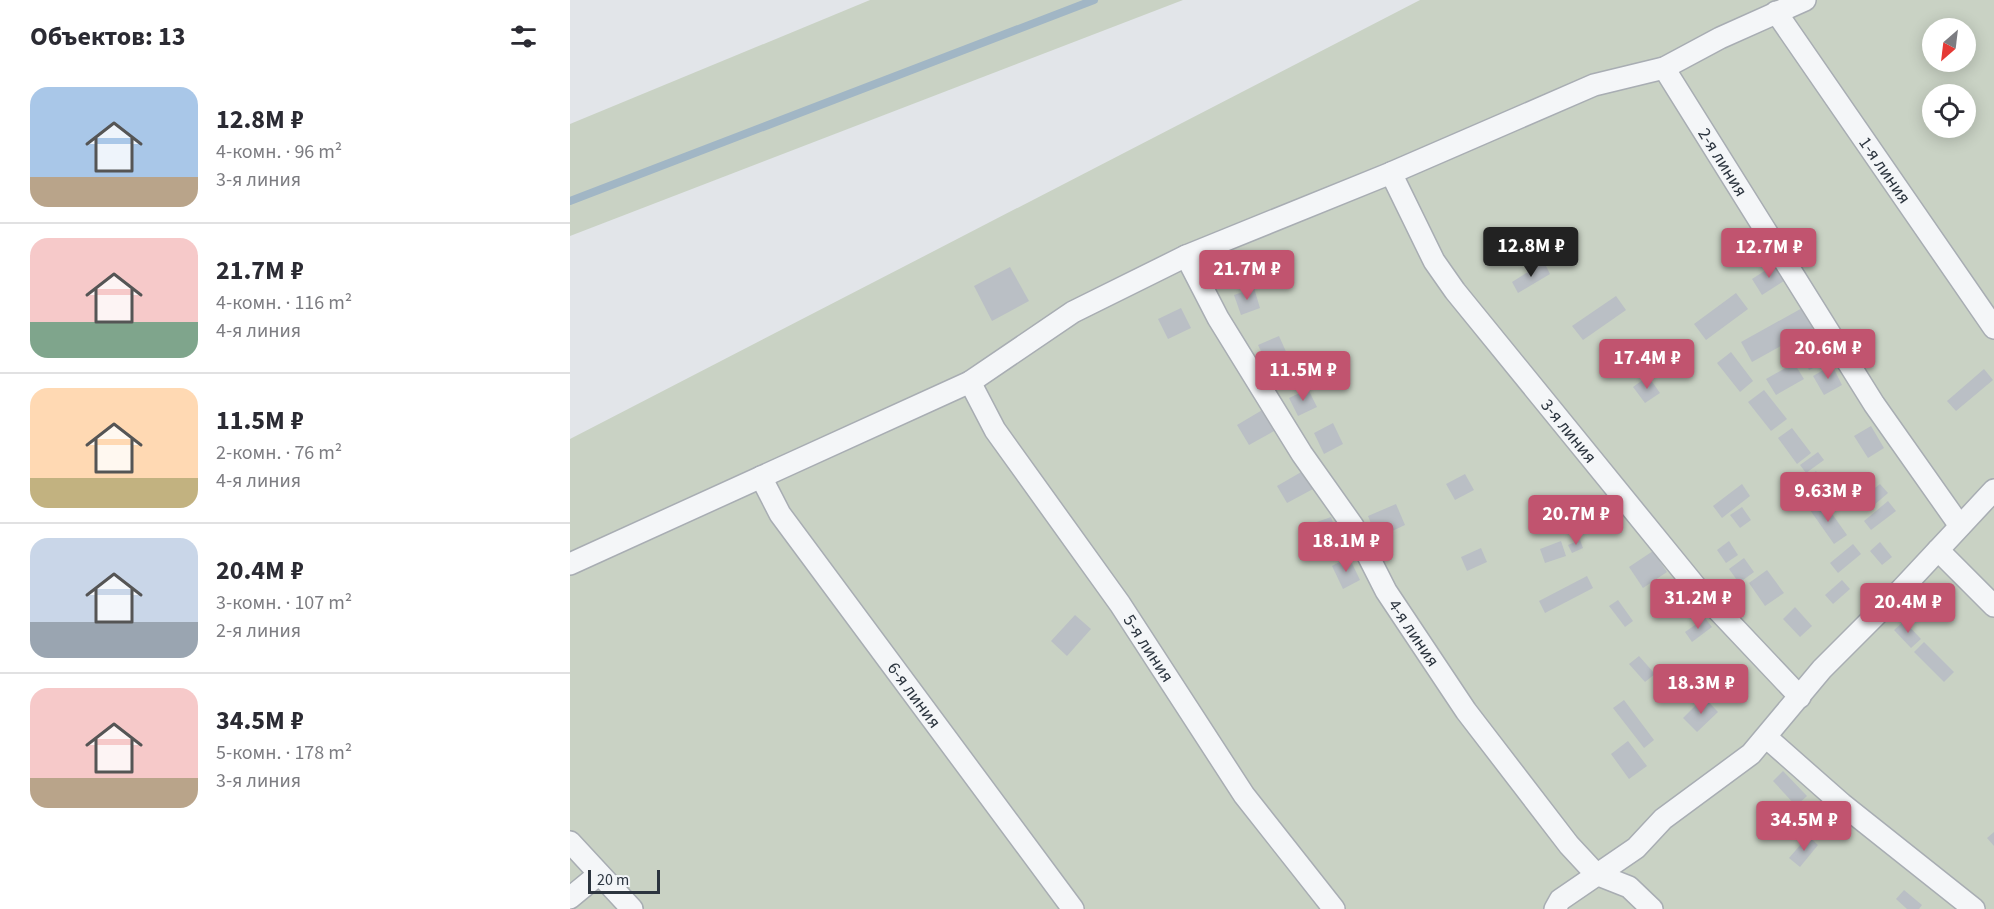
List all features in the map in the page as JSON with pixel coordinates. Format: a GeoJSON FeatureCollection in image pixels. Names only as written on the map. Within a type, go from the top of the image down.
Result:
{"type":"FeatureCollection","features":[{"type":"Feature","properties":{"kind":"street"},"geometry":{"type":"LineString","coordinates":[[570,564],[970,382],[1073,312],[1186,256],[1391,173],[1594,86],[1664,68],[1805,0]]}},
{"type":"Feature","properties":{"kind":"street","name":"1-я линия"},"geometry":{"type":"LineString","coordinates":[[1776,12],[1994,328]]}},
{"type":"Feature","properties":{"kind":"street","name":"2-я линия"},"geometry":{"type":"LineString","coordinates":[[1664,68],[1874,404],[1960,526]]}},
{"type":"Feature","properties":{"kind":"street","name":"3-я линия"},"geometry":{"type":"LineString","coordinates":[[1391,173],[1434,261],[1455,291],[1696,587],[1800,697]]}},
{"type":"Feature","properties":{"kind":"street","name":"4-я линия"},"geometry":{"type":"LineString","coordinates":[[1186,256],[1218,318],[1302,454],[1353,526],[1391,599],[1466,711],[1569,845],[1596,874],[1629,887],[1652,909]]}},
{"type":"Feature","properties":{"kind":"street","name":"5-я линия"},"geometry":{"type":"LineString","coordinates":[[970,382],[995,430],[1120,604],[1244,795],[1334,909]]}},
{"type":"Feature","properties":{"kind":"street","name":"6-я линия"},"geometry":{"type":"LineString","coordinates":[[761,477],[780,514],[1073,909]]}},
{"type":"Feature","properties":{"kind":"street"},"geometry":{"type":"LineString","coordinates":[[1555,909],[1560,900],[1636,848],[1663,819],[1751,754],[1822,669],[1994,490]]}},
{"type":"Feature","properties":{"kind":"street"},"geometry":{"type":"LineString","coordinates":[[1938,550],[1994,606]]}},
{"type":"Feature","properties":{"kind":"street"},"geometry":{"type":"LineString","coordinates":[[1767,737],[1842,804],[1974,909]]}},
{"type":"Feature","properties":{"kind":"street"},"geometry":{"type":"LineString","coordinates":[[570,842],[632,909]]}},
{"type":"Feature","properties":{"kind":"street"},"geometry":{"type":"LineString","coordinates":[[570,898],[599,874]]}},
{"type":"Feature","properties":{"kind":"green space"},"geometry":{"type":"Polygon","coordinates":[[[870,0],[1183,0],[570,236],[570,124],[870,0]]]}},
{"type":"Feature","properties":{"kind":"green space"},"geometry":{"type":"Polygon","coordinates":[[[1420,0],[1994,0],[1994,909],[570,909],[570,439],[1420,0]]]}},
{"type":"Feature","properties":{"kind":"building"},"geometry":{"type":"Polygon","coordinates":[[[1544,262],[1550,274],[1518,293],[1512,282],[1544,262]]]}},
{"type":"Feature","properties":{"kind":"building"},"geometry":{"type":"Polygon","coordinates":[[[1777,263],[1787,279],[1762,295],[1752,279],[1777,263]]]}},
{"type":"Feature","properties":{"kind":"building"},"geometry":{"type":"Polygon","coordinates":[[[1010,267],[1029,301],[992,321],[974,286],[1010,267]]]}},
{"type":"Feature","properties":{"kind":"building"},"geometry":{"type":"Polygon","coordinates":[[[1254,288],[1260,308],[1241,315],[1234,295],[1254,288]]]}},
{"type":"Feature","properties":{"kind":"building"},"geometry":{"type":"Polygon","coordinates":[[[1736,293],[1748,309],[1706,340],[1694,324],[1736,293]]]}},
{"type":"Feature","properties":{"kind":"building"},"geometry":{"type":"Polygon","coordinates":[[[1616,296],[1626,310],[1583,340],[1572,326],[1616,296]]]}},
{"type":"Feature","properties":{"kind":"building"},"geometry":{"type":"Polygon","coordinates":[[[1804,307],[1815,327],[1752,362],[1741,342],[1804,307]]]}},
{"type":"Feature","properties":{"kind":"building"},"geometry":{"type":"Polygon","coordinates":[[[1181,308],[1191,328],[1168,339],[1158,319],[1181,308]]]}},
{"type":"Feature","properties":{"kind":"building"},"geometry":{"type":"Polygon","coordinates":[[[1279,336],[1288,356],[1268,366],[1258,345],[1279,336]]]}},
{"type":"Feature","properties":{"kind":"building"},"geometry":{"type":"Polygon","coordinates":[[[1821,346],[1828,361],[1809,370],[1802,355],[1821,346]]]}},
{"type":"Feature","properties":{"kind":"building"},"geometry":{"type":"Polygon","coordinates":[[[1731,352],[1753,381],[1740,392],[1717,363],[1731,352]]]}},
{"type":"Feature","properties":{"kind":"building"},"geometry":{"type":"Polygon","coordinates":[[[1794,363],[1804,379],[1776,395],[1766,379],[1794,363]]]}},
{"type":"Feature","properties":{"kind":"building"},"geometry":{"type":"Polygon","coordinates":[[[1832,365],[1842,385],[1824,395],[1813,376],[1832,365]]]}},
{"type":"Feature","properties":{"kind":"building"},"geometry":{"type":"Polygon","coordinates":[[[1984,369],[1993,380],[1956,411],[1947,401],[1984,369]]]}},
{"type":"Feature","properties":{"kind":"building"},"geometry":{"type":"Polygon","coordinates":[[[1648,376],[1660,393],[1645,403],[1633,387],[1648,376]]]}},
{"type":"Feature","properties":{"kind":"building"},"geometry":{"type":"Polygon","coordinates":[[[1308,389],[1317,407],[1298,416],[1289,398],[1308,389]]]}},
{"type":"Feature","properties":{"kind":"building"},"geometry":{"type":"Polygon","coordinates":[[[1764,390],[1787,419],[1771,431],[1748,402],[1764,390]]]}},
{"type":"Feature","properties":{"kind":"building"},"geometry":{"type":"Polygon","coordinates":[[[1264,409],[1276,430],[1249,445],[1237,425],[1264,409]]]}},
{"type":"Feature","properties":{"kind":"building"},"geometry":{"type":"Polygon","coordinates":[[[1333,423],[1343,444],[1324,454],[1314,433],[1333,423]]]}},
{"type":"Feature","properties":{"kind":"building"},"geometry":{"type":"Polygon","coordinates":[[[1871,426],[1884,448],[1868,458],[1854,436],[1871,426]]]}},
{"type":"Feature","properties":{"kind":"building"},"geometry":{"type":"Polygon","coordinates":[[[1792,428],[1811,453],[1797,464],[1778,438],[1792,428]]]}},
{"type":"Feature","properties":{"kind":"building"},"geometry":{"type":"Polygon","coordinates":[[[1818,452],[1824,460],[1806,473],[1800,465],[1818,452]]]}},
{"type":"Feature","properties":{"kind":"building"},"geometry":{"type":"Polygon","coordinates":[[[1303,471],[1313,489],[1287,503],[1277,486],[1303,471]]]}},
{"type":"Feature","properties":{"kind":"building"},"geometry":{"type":"Polygon","coordinates":[[[1816,471],[1830,490],[1822,496],[1808,477],[1816,471]]]}},
{"type":"Feature","properties":{"kind":"building"},"geometry":{"type":"Polygon","coordinates":[[[1465,474],[1474,490],[1455,500],[1446,484],[1465,474]]]}},
{"type":"Feature","properties":{"kind":"building"},"geometry":{"type":"Polygon","coordinates":[[[1742,484],[1750,496],[1722,518],[1713,506],[1742,484]]]}},
{"type":"Feature","properties":{"kind":"building"},"geometry":{"type":"Polygon","coordinates":[[[1880,484],[1888,493],[1873,506],[1865,496],[1880,484]]]}},
{"type":"Feature","properties":{"kind":"building"},"geometry":{"type":"Polygon","coordinates":[[[1823,501],[1847,535],[1834,544],[1810,510],[1823,501]]]}},
{"type":"Feature","properties":{"kind":"building"},"geometry":{"type":"Polygon","coordinates":[[[1888,501],[1896,511],[1871,530],[1864,521],[1888,501]]]}},
{"type":"Feature","properties":{"kind":"building"},"geometry":{"type":"Polygon","coordinates":[[[1396,504],[1405,525],[1377,538],[1368,516],[1396,504]]]}},
{"type":"Feature","properties":{"kind":"building"},"geometry":{"type":"Polygon","coordinates":[[[1742,507],[1751,520],[1740,528],[1730,515],[1742,507]]]}},
{"type":"Feature","properties":{"kind":"building"},"geometry":{"type":"Polygon","coordinates":[[[1331,517],[1336,531],[1320,537],[1314,523],[1331,517]]]}},
{"type":"Feature","properties":{"kind":"building"},"geometry":{"type":"Polygon","coordinates":[[[1580,540],[1583,548],[1572,553],[1568,545],[1580,540]]]}},
{"type":"Feature","properties":{"kind":"building"},"geometry":{"type":"Polygon","coordinates":[[[1561,541],[1566,556],[1545,563],[1540,549],[1561,541]]]}},
{"type":"Feature","properties":{"kind":"building"},"geometry":{"type":"Polygon","coordinates":[[[1729,541],[1738,555],[1726,563],[1717,550],[1729,541]]]}},
{"type":"Feature","properties":{"kind":"building"},"geometry":{"type":"Polygon","coordinates":[[[1880,542],[1892,557],[1882,565],[1870,551],[1880,542]]]}},
{"type":"Feature","properties":{"kind":"building"},"geometry":{"type":"Polygon","coordinates":[[[1853,544],[1861,554],[1838,573],[1830,563],[1853,544]]]}},
{"type":"Feature","properties":{"kind":"building"},"geometry":{"type":"Polygon","coordinates":[[[1481,548],[1487,562],[1467,571],[1461,557],[1481,548]]]}},
{"type":"Feature","properties":{"kind":"building"},"geometry":{"type":"Polygon","coordinates":[[[1653,551],[1667,572],[1643,588],[1629,567],[1653,551]]]}},
{"type":"Feature","properties":{"kind":"building"},"geometry":{"type":"Polygon","coordinates":[[[1349,557],[1360,580],[1343,589],[1332,566],[1349,557]]]}},
{"type":"Feature","properties":{"kind":"building"},"geometry":{"type":"Polygon","coordinates":[[[1744,558],[1754,572],[1739,583],[1729,569],[1744,558]]]}},
{"type":"Feature","properties":{"kind":"building"},"geometry":{"type":"Polygon","coordinates":[[[1767,570],[1784,593],[1765,606],[1749,583],[1767,570]]]}},
{"type":"Feature","properties":{"kind":"building"},"geometry":{"type":"Polygon","coordinates":[[[1587,576],[1593,588],[1545,613],[1539,601],[1587,576]]]}},
{"type":"Feature","properties":{"kind":"building"},"geometry":{"type":"Polygon","coordinates":[[[1842,580],[1850,589],[1833,604],[1825,595],[1842,580]]]}},
{"type":"Feature","properties":{"kind":"building"},"geometry":{"type":"Polygon","coordinates":[[[1618,600],[1633,621],[1625,627],[1609,606],[1618,600]]]}},
{"type":"Feature","properties":{"kind":"building"},"geometry":{"type":"Polygon","coordinates":[[[1795,607],[1812,626],[1800,637],[1783,619],[1795,607]]]}},
{"type":"Feature","properties":{"kind":"building"},"geometry":{"type":"Polygon","coordinates":[[[1075,615],[1091,629],[1067,656],[1051,641],[1075,615]]]}},
{"type":"Feature","properties":{"kind":"building"},"geometry":{"type":"Polygon","coordinates":[[[1705,618],[1712,627],[1692,642],[1685,632],[1705,618]]]}},
{"type":"Feature","properties":{"kind":"building"},"geometry":{"type":"Polygon","coordinates":[[[1904,621],[1921,639],[1911,648],[1894,630],[1904,621]]]}},
{"type":"Feature","properties":{"kind":"building"},"geometry":{"type":"Polygon","coordinates":[[[1924,642],[1954,672],[1944,682],[1914,652],[1924,642]]]}},
{"type":"Feature","properties":{"kind":"building"},"geometry":{"type":"Polygon","coordinates":[[[1639,656],[1655,674],[1645,682],[1629,664],[1639,656]]]}},
{"type":"Feature","properties":{"kind":"building"},"geometry":{"type":"Polygon","coordinates":[[[1704,697],[1718,712],[1697,732],[1683,718],[1704,697]]]}},
{"type":"Feature","properties":{"kind":"building"},"geometry":{"type":"Polygon","coordinates":[[[1624,700],[1654,740],[1644,748],[1613,708],[1624,700]]]}},
{"type":"Feature","properties":{"kind":"building"},"geometry":{"type":"Polygon","coordinates":[[[1628,741],[1647,766],[1629,779],[1611,754],[1628,741]]]}},
{"type":"Feature","properties":{"kind":"building"},"geometry":{"type":"Polygon","coordinates":[[[1783,771],[1807,796],[1796,806],[1773,781],[1783,771]]]}},
{"type":"Feature","properties":{"kind":"building"},"geometry":{"type":"Polygon","coordinates":[[[1994,832],[1994,846],[1987,838],[1994,832]]]}},
{"type":"Feature","properties":{"kind":"building"},"geometry":{"type":"Polygon","coordinates":[[[1808,836],[1818,845],[1800,867],[1789,858],[1808,836]]]}},
{"type":"Feature","properties":{"kind":"building"},"geometry":{"type":"Polygon","coordinates":[[[1904,890],[1922,905],[1919,909],[1907,909],[1896,899],[1904,890]]]}},
{"type":"Feature","properties":{"kind":"waterway"},"geometry":{"type":"LineString","coordinates":[[570,201],[1094,0]]}}]}
